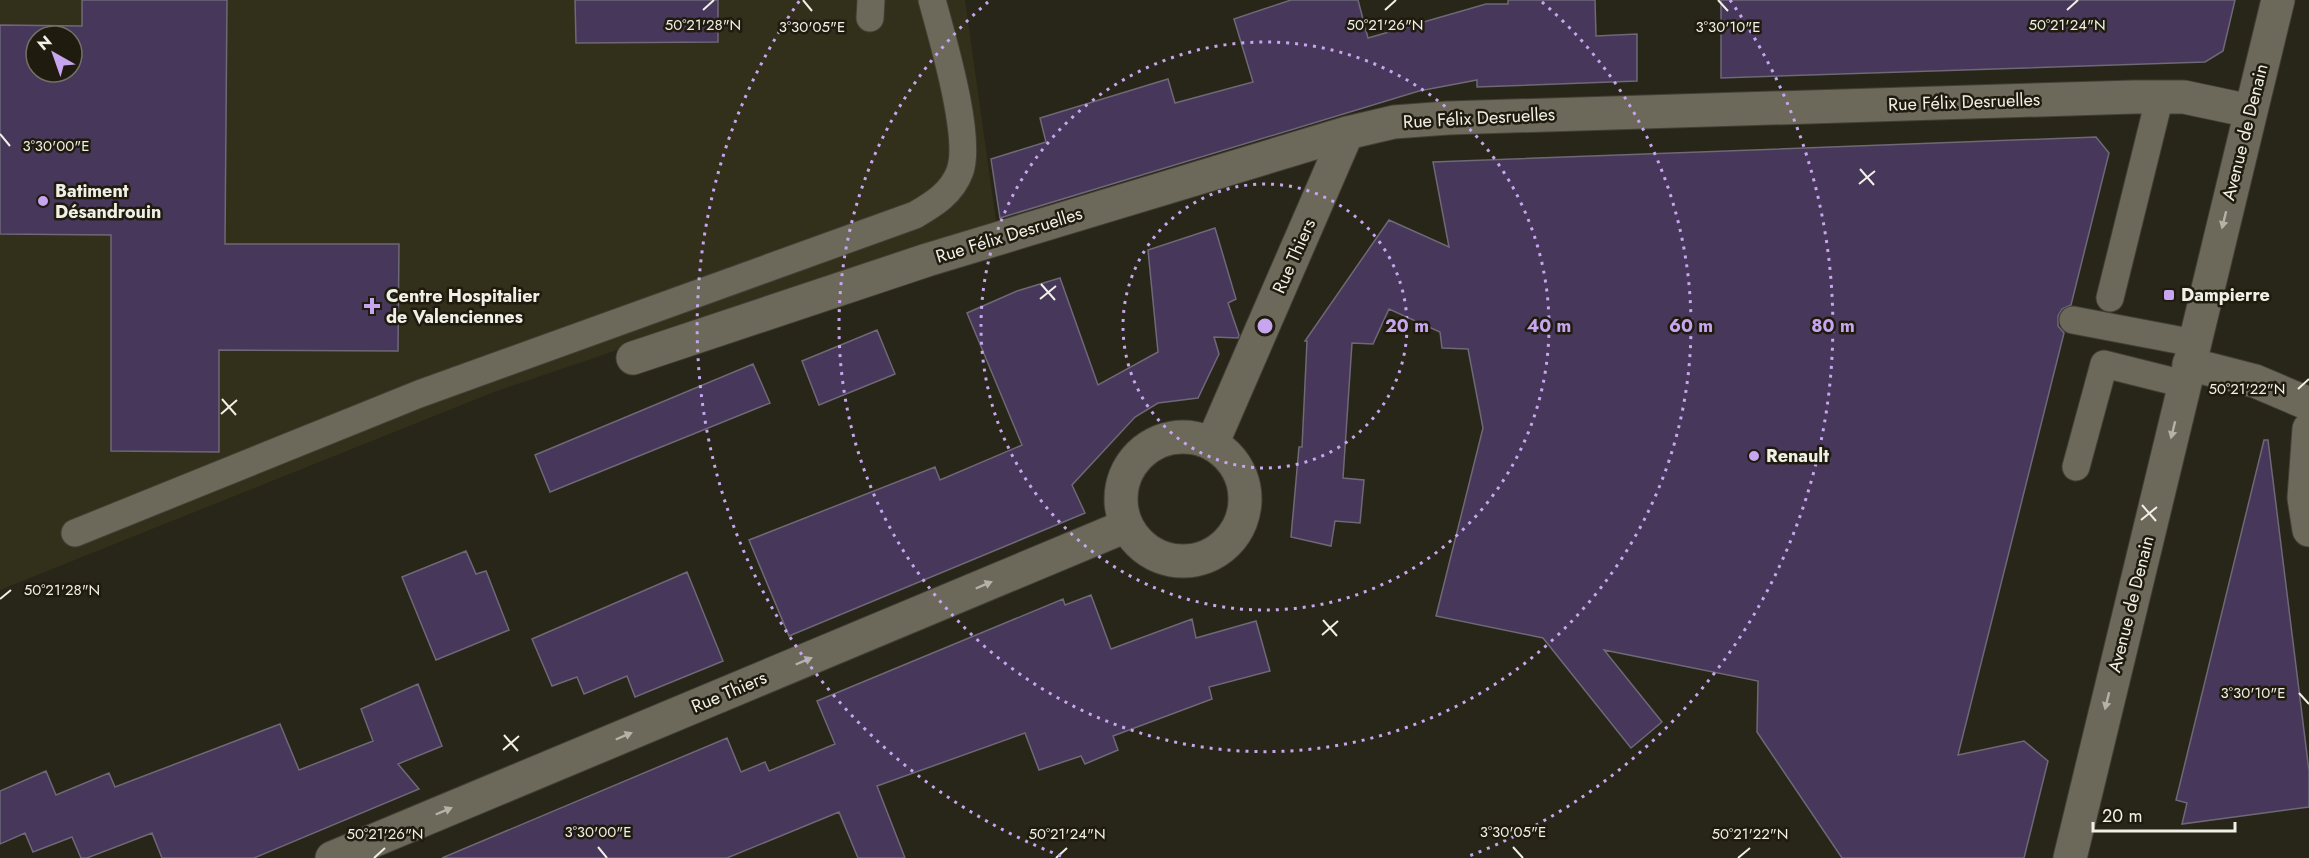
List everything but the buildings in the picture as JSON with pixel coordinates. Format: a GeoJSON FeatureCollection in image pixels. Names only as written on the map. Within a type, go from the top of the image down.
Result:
{"type":"FeatureCollection","features":[{"type":"Feature","properties":{"kind":"street","name":"Avenue de Denain"},"geometry":{"type":"LineString","coordinates":[[2070,858],[2278,0]]}},
{"type":"Feature","properties":{"kind":"street","name":"Rue Félix Desruelles"},"geometry":{"type":"LineString","coordinates":[[633,357],[927,260],[1347,133],[1418,119],[2160,96],[2184,97],[2250,111]]}},
{"type":"Feature","properties":{"kind":"street","name":"Rue Thiers"},"geometry":{"type":"LineString","coordinates":[[1212,444],[1347,133]]}},
{"type":"Feature","properties":{"kind":"street"},"geometry":{"type":"LineString","coordinates":[[2189,364],[2255,381],[2309,404]]}},
{"type":"Feature","properties":{"kind":"street"},"geometry":{"type":"LineString","coordinates":[[2309,429],[2304,498],[2309,530]]}},
{"type":"Feature","properties":{"kind":"street"},"geometry":{"type":"LineString","coordinates":[[1187,436],[1212,444],[1233,462],[1244,486],[1246,501],[1238,528],[1221,549],[1196,560],[1168,560],[1143,548],[1126,526],[1121,500],[1126,476],[1140,454],[1161,441],[1187,436]]}},
{"type":"Feature","properties":{"kind":"street","name":"Rue Thiers"},"geometry":{"type":"LineString","coordinates":[[332,858],[1126,526]]}},
{"type":"Feature","properties":{"kind":"lane"},"geometry":{"type":"LineString","coordinates":[[75,533],[419,394],[893,223],[932,206],[945,195],[955,181],[963,153],[952,80],[932,0]]}},
{"type":"Feature","properties":{"kind":"lane"},"geometry":{"type":"LineString","coordinates":[[2110,298],[2160,96]]}},
{"type":"Feature","properties":{"kind":"lane"},"geometry":{"type":"LineString","coordinates":[[2073,320],[2189,364]]}},
{"type":"Feature","properties":{"kind":"lane"},"geometry":{"type":"LineString","coordinates":[[2076,467],[2104,364],[2189,364]]}},
{"type":"Feature","properties":{"kind":"shaded area","name":"Centre Hospitalier de Valenciennes"},"geometry":{"type":"Polygon","coordinates":[[[0,0],[965,0],[996,221],[494,392],[0,590],[0,0]]]}},
{"type":"Feature","properties":{"kind":"place","name":"Batiment Désandrouin"},"geometry":{"type":"Point","coordinates":[43,201]}},
{"type":"Feature","properties":{"kind":"place","name":"Dampierre"},"geometry":{"type":"Point","coordinates":[2169,295]}},
{"type":"Feature","properties":{"kind":"place","name":"Centre Hospitalier de Valenciennes"},"geometry":{"type":"Point","coordinates":[372,306]}},
{"type":"Feature","properties":{"kind":"place","name":"Renault"},"geometry":{"type":"Point","coordinates":[1754,456]}}]}
